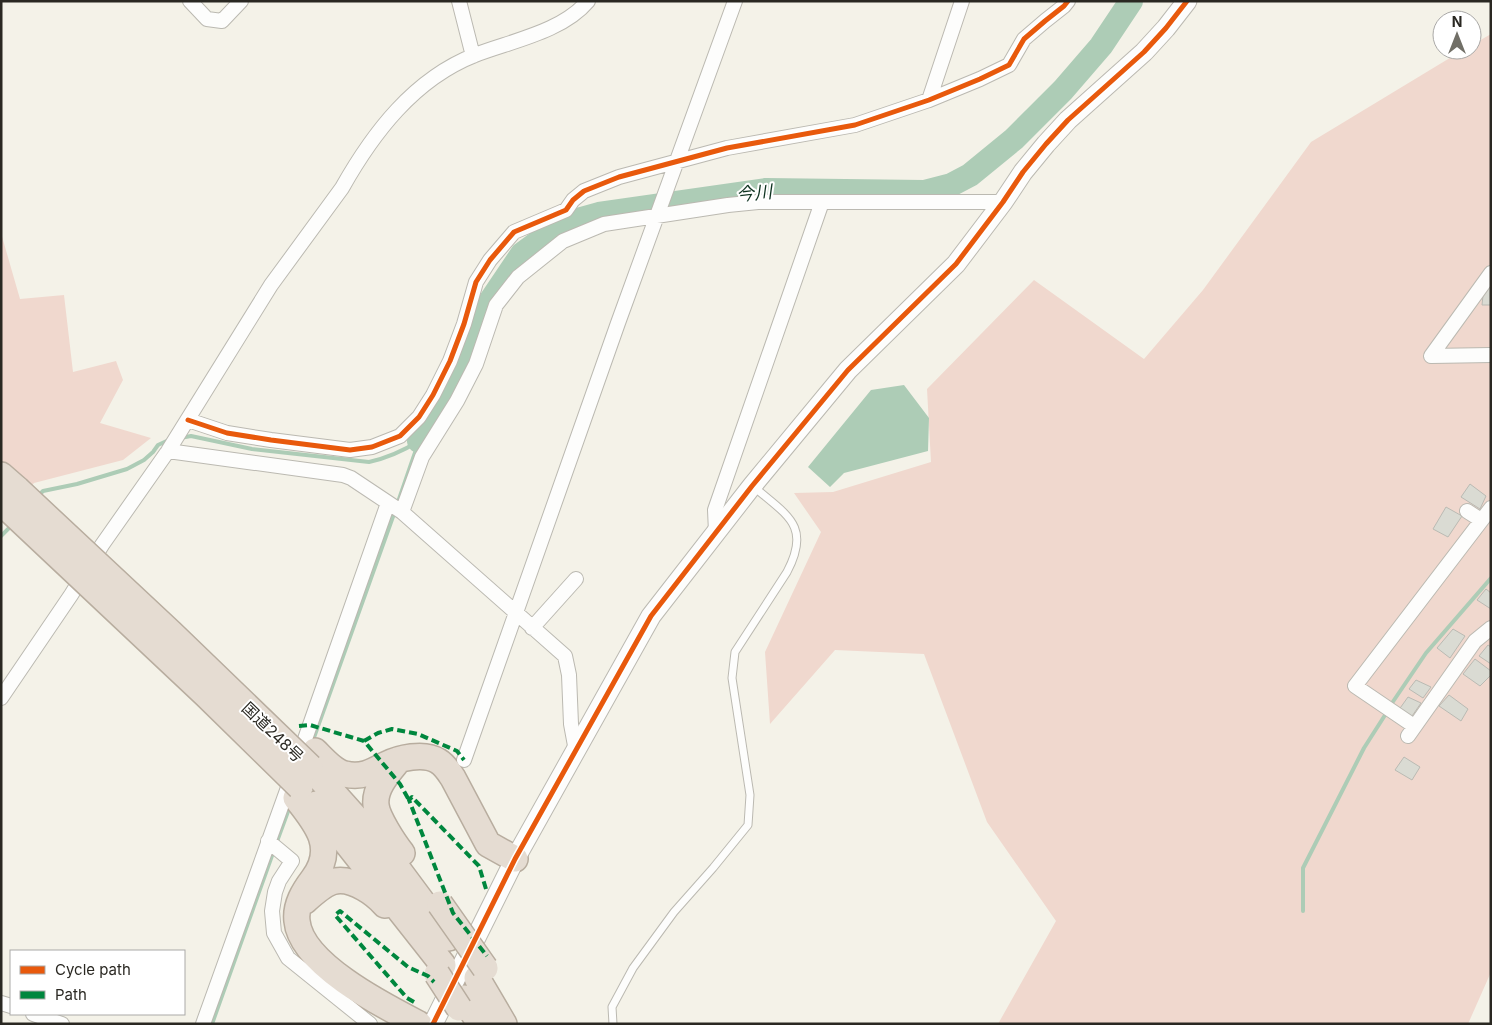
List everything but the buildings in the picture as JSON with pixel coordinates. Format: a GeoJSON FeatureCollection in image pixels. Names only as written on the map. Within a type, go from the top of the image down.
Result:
{"type":"FeatureCollection","features":[{"type":"Feature","properties":{"kind":"highway","name":"国道248号"},"geometry":{"type":"LineString","coordinates":[[6,493],[82,548],[123,589],[253,694],[305,776],[318,806],[440,969],[474,996],[504,1024]]}},
{"type":"Feature","properties":{"kind":"highway","name":"国道248号"},"geometry":{"type":"LineString","coordinates":[[6,493],[206,696],[275,762],[305,776],[380,845],[449,938],[474,996],[480,1024]]}},
{"type":"Feature","properties":{"kind":"highway"},"geometry":{"type":"LineString","coordinates":[[418,1024],[380,1004],[352,986],[307,947],[301,934],[297,921],[298,908],[304,890],[322,864],[324,849],[305,776],[328,764],[343,774],[358,776],[374,772],[387,764],[409,758],[422,757],[437,760],[453,778],[488,844],[515,859]]}},
{"type":"Feature","properties":{"kind":"highway"},"geometry":{"type":"LineString","coordinates":[[398,761],[386,776],[379,789],[376,805],[390,837],[440,904],[474,996]]}},
{"type":"Feature","properties":{"kind":"highway"},"geometry":{"type":"LineString","coordinates":[[298,908],[323,885],[337,879],[352,881],[377,895],[440,969]]}},
{"type":"Feature","properties":{"kind":"street"},"geometry":{"type":"LineString","coordinates":[[190,1],[207,18],[222,21],[241,1]]}},
{"type":"Feature","properties":{"kind":"street"},"geometry":{"type":"LineString","coordinates":[[459,1],[474,56]]}},
{"type":"Feature","properties":{"kind":"street"},"geometry":{"type":"LineString","coordinates":[[1,698],[71,596],[102,545],[168,451],[271,285],[342,188],[392,115],[409,97],[440,73],[474,56],[536,34],[567,20],[588,1]]}},
{"type":"Feature","properties":{"kind":"street"},"geometry":{"type":"LineString","coordinates":[[464,760],[666,188],[735,1]]}},
{"type":"Feature","properties":{"kind":"street"},"geometry":{"type":"LineString","coordinates":[[929,100],[962,1]]}},
{"type":"Feature","properties":{"kind":"street"},"geometry":{"type":"LineString","coordinates":[[188,420],[227,433],[350,450],[372,447],[400,436],[419,417],[433,395],[450,361],[464,324],[476,282],[490,260],[514,232],[566,210],[584,191],[619,177],[675,164],[727,148],[855,125],[929,100],[980,80],[1008,65],[1024,39],[1068,1]]}},
{"type":"Feature","properties":{"kind":"street"},"geometry":{"type":"LineString","coordinates":[[433,1024],[515,859],[651,616],[752,486],[848,370],[956,264],[1023,172],[1046,144],[1068,120],[1144,52],[1187,1]]}},
{"type":"Feature","properties":{"kind":"street"},"geometry":{"type":"LineString","coordinates":[[716,532],[715,510],[822,202]]}},
{"type":"Feature","properties":{"kind":"street"},"geometry":{"type":"LineString","coordinates":[[402,512],[422,457],[457,401],[476,364],[496,305],[518,277],[563,241],[604,224],[657,214],[750,203],[1003,202]]}},
{"type":"Feature","properties":{"kind":"street"},"geometry":{"type":"LineString","coordinates":[[1491,273],[1432,356],[1491,355]]}},
{"type":"Feature","properties":{"kind":"street"},"geometry":{"type":"LineString","coordinates":[[168,451],[343,475],[351,478],[402,512],[564,656],[569,675],[571,724],[576,751]]}},
{"type":"Feature","properties":{"kind":"street"},"geometry":{"type":"LineString","coordinates":[[203,1024],[388,503]]}},
{"type":"Feature","properties":{"kind":"street"},"geometry":{"type":"LineString","coordinates":[[1491,508],[1355,686],[1396,714],[1411,731],[1475,641],[1491,628]]}},
{"type":"Feature","properties":{"kind":"street"},"geometry":{"type":"LineString","coordinates":[[1467,510],[1481,520]]}},
{"type":"Feature","properties":{"kind":"street"},"geometry":{"type":"LineString","coordinates":[[532,628],[576,579]]}},
{"type":"Feature","properties":{"kind":"street"},"geometry":{"type":"LineString","coordinates":[[268,841],[292,861],[279,881],[272,911],[274,933],[283,950],[288,958],[370,1024]]}},
{"type":"Feature","properties":{"kind":"street"},"geometry":{"type":"LineString","coordinates":[[36,1015],[62,1024]]}},
{"type":"Feature","properties":{"kind":"lane"},"geometry":{"type":"LineString","coordinates":[[613,1024],[612,1007],[633,968],[674,912],[748,825],[750,795],[732,678],[735,652],[787,572],[794,559],[798,543],[791,519],[752,486]]}},
{"type":"Feature","properties":{"kind":"shaded area"},"geometry":{"type":"Polygon","coordinates":[[[1491,34],[1491,972],[1468,1024],[998,1024],[1056,921],[987,822],[924,654],[835,650],[770,724],[765,652],[821,532],[794,493],[833,492],[931,462],[927,389],[1034,280],[1144,359],[1203,290],[1311,142],[1446,60],[1482,60],[1482,39],[1491,34]]]}},
{"type":"Feature","properties":{"kind":"shaded area"},"geometry":{"type":"Polygon","coordinates":[[[1,233],[20,299],[64,295],[73,372],[116,361],[123,380],[100,423],[151,438],[123,460],[34,483],[1,519],[1,233]]]}},
{"type":"Feature","properties":{"kind":"shaded area"},"geometry":{"type":"Polygon","coordinates":[[[904,385],[929,418],[928,451],[844,473],[830,487],[808,467],[871,390],[904,385]]]}},
{"type":"Feature","properties":{"kind":"waterway","name":"今川"},"geometry":{"type":"LineString","coordinates":[[419,441],[441,411],[491,300],[522,254],[563,224],[599,214],[766,190],[924,192],[951,185],[970,175],[1014,139],[1063,90],[1101,46],[1131,1]]}},
{"type":"Feature","properties":{"kind":"waterway"},"geometry":{"type":"LineString","coordinates":[[180,438],[191,436],[252,449],[369,462],[395,454],[419,441]]}},
{"type":"Feature","properties":{"kind":"waterway"},"geometry":{"type":"LineString","coordinates":[[38,496],[43,491],[77,484],[127,469],[144,460],[158,445],[171,439]]}},
{"type":"Feature","properties":{"kind":"waterway"},"geometry":{"type":"LineString","coordinates":[[397,505],[419,441]]}},
{"type":"Feature","properties":{"kind":"waterway"},"geometry":{"type":"LineString","coordinates":[[312,743],[395,511]]}},
{"type":"Feature","properties":{"kind":"waterway"},"geometry":{"type":"LineString","coordinates":[[1,536],[12,525]]}},
{"type":"Feature","properties":{"kind":"waterway"},"geometry":{"type":"LineString","coordinates":[[1390,706],[1426,653],[1491,578]]}},
{"type":"Feature","properties":{"kind":"waterway"},"geometry":{"type":"LineString","coordinates":[[1303,911],[1303,868],[1364,748],[1387,712]]}},
{"type":"Feature","properties":{"kind":"waterway"},"geometry":{"type":"LineString","coordinates":[[276,844],[290,806]]}},
{"type":"Feature","properties":{"kind":"waterway"},"geometry":{"type":"LineString","coordinates":[[212,1024],[274,850]]}},
{"type":"Feature","properties":{"kind":"marked path"},"geometry":{"type":"LineString","coordinates":[[299,726],[310,725],[364,741],[400,784],[409,800]]}},
{"type":"Feature","properties":{"kind":"marked path"},"geometry":{"type":"LineString","coordinates":[[364,741],[378,733],[392,729],[418,734],[457,751],[464,760]]}},
{"type":"Feature","properties":{"kind":"marked path"},"geometry":{"type":"LineString","coordinates":[[486,889],[479,866],[412,797],[409,800],[453,913],[487,956]]}},
{"type":"Feature","properties":{"kind":"marked path"},"geometry":{"type":"LineString","coordinates":[[414,1002],[407,998],[335,915],[340,911],[408,967],[428,976],[434,982]]}},
{"type":"Feature","properties":{"kind":"cycle path"},"geometry":{"type":"LineString","coordinates":[[188,420],[227,433],[350,450],[372,447],[400,436],[419,417],[433,395],[450,361],[464,324],[476,282],[490,260],[514,232],[566,210],[573,200],[584,191],[619,177],[727,148],[855,125],[929,100],[980,79],[1009,65],[1024,39],[1068,1]]}},
{"type":"Feature","properties":{"kind":"cycle path"},"geometry":{"type":"LineString","coordinates":[[433,1024],[515,859],[651,616],[752,486],[848,370],[956,264],[1023,172],[1046,144],[1068,120],[1144,52],[1187,1]]}}]}
